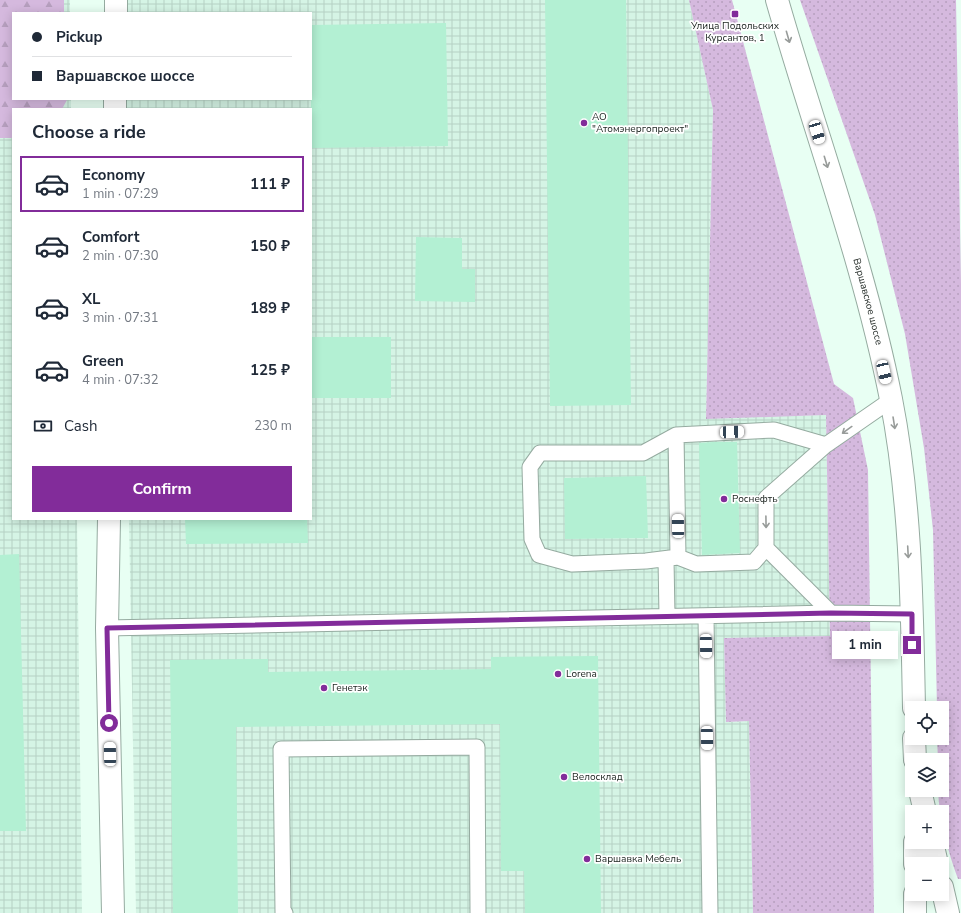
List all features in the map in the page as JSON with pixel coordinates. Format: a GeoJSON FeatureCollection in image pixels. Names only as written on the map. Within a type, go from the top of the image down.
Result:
{"type":"FeatureCollection","features":[{"type":"Feature","properties":{"kind":"main road"},"geometry":{"type":"LineString","coordinates":[[116,0],[116,12]]}},
{"type":"Feature","properties":{"kind":"main road","name":"Варшавское шоссе"},"geometry":{"type":"LineString","coordinates":[[777,0],[857,261],[891,400],[905,492],[912,614],[914,701]]}},
{"type":"Feature","properties":{"kind":"main road"},"geometry":{"type":"LineString","coordinates":[[109,520],[107,628],[113,913]]}},
{"type":"Feature","properties":{"kind":"main road"},"geometry":{"type":"LineString","coordinates":[[915,901],[915,913]]}},
{"type":"Feature","properties":{"kind":"main road"},"geometry":{"type":"LineString","coordinates":[[945,901],[948,913]]}},
{"type":"Feature","properties":{"kind":"lane"},"geometry":{"type":"LineString","coordinates":[[826,445],[774,430],[676,435],[643,453],[540,453],[530,466],[532,539],[539,555],[572,564],[672,558],[696,564],[754,562],[766,548],[766,498],[826,445],[891,400]]}},
{"type":"Feature","properties":{"kind":"lane"},"geometry":{"type":"LineString","coordinates":[[667,616],[672,558],[676,435]]}},
{"type":"Feature","properties":{"kind":"lane"},"geometry":{"type":"LineString","coordinates":[[766,548],[831,613]]}},
{"type":"Feature","properties":{"kind":"lane"},"geometry":{"type":"LineString","coordinates":[[107,628],[831,613],[912,614]]}},
{"type":"Feature","properties":{"kind":"lane"},"geometry":{"type":"LineString","coordinates":[[706,616],[710,913]]}},
{"type":"Feature","properties":{"kind":"lane"},"geometry":{"type":"LineString","coordinates":[[285,913],[283,912],[281,749],[477,747],[478,913]]}},
{"type":"Feature","properties":{"kind":"shaded area"},"geometry":{"type":"Polygon","coordinates":[[[0,0],[70,0],[70,12],[12,12],[12,100],[71,100],[71,108],[12,108],[12,520],[77,520],[82,913],[0,913],[0,0]]]}},
{"type":"Feature","properties":{"kind":"shaded area"},"geometry":{"type":"Polygon","coordinates":[[[119,0],[689,0],[713,110],[706,418],[826,415],[830,636],[724,639],[726,722],[749,721],[753,913],[136,913],[129,520],[312,520],[312,108],[121,108],[121,100],[312,100],[312,12],[119,12],[119,0]]]}},
{"type":"Feature","properties":{"kind":"green space"},"geometry":{"type":"Polygon","coordinates":[[[0,0],[64,0],[64,12],[12,12],[12,100],[67,100],[63,108],[12,108],[12,138],[0,138],[0,0]]]}},
{"type":"Feature","properties":{"kind":"green space"},"geometry":{"type":"Polygon","coordinates":[[[689,0],[732,0],[834,384],[853,398],[868,470],[874,913],[753,913],[749,721],[726,722],[724,638],[830,636],[826,415],[706,419],[713,110],[689,0]]]}},
{"type":"Feature","properties":{"kind":"green space"},"geometry":{"type":"Polygon","coordinates":[[[800,0],[956,0],[961,284],[961,879],[958,879],[949,849],[949,805],[940,805],[939,797],[949,797],[949,753],[938,753],[937,745],[949,745],[949,701],[937,701],[933,530],[924,448],[905,334],[875,215],[800,0]]]}},
{"type":"Feature","properties":{"kind":"building"},"geometry":{"type":"Polygon","coordinates":[[[545,0],[626,0],[631,405],[550,406],[545,0]]]}},
{"type":"Feature","properties":{"kind":"building"},"geometry":{"type":"Polygon","coordinates":[[[446,23],[448,146],[312,148],[312,25],[446,23]]]}},
{"type":"Feature","properties":{"kind":"building"},"geometry":{"type":"Polygon","coordinates":[[[416,237],[462,238],[462,269],[475,269],[475,302],[415,301],[416,237]]]}},
{"type":"Feature","properties":{"kind":"building"},"geometry":{"type":"Polygon","coordinates":[[[312,337],[391,337],[391,398],[312,398],[312,337]]]}},
{"type":"Feature","properties":{"kind":"building"},"geometry":{"type":"Polygon","coordinates":[[[737,442],[740,553],[702,555],[699,443],[737,442]]]}},
{"type":"Feature","properties":{"kind":"building"},"geometry":{"type":"Polygon","coordinates":[[[646,476],[648,538],[565,539],[564,478],[646,476]]]}},
{"type":"Feature","properties":{"kind":"building"},"geometry":{"type":"Polygon","coordinates":[[[185,520],[307,520],[308,543],[186,544],[185,520]]]}},
{"type":"Feature","properties":{"kind":"building"},"geometry":{"type":"Polygon","coordinates":[[[19,554],[26,831],[0,831],[0,555],[19,554]]]}},
{"type":"Feature","properties":{"kind":"building"},"geometry":{"type":"Polygon","coordinates":[[[598,656],[601,913],[525,913],[524,871],[501,871],[500,724],[236,727],[238,913],[173,913],[170,660],[268,659],[268,672],[491,669],[491,657],[598,656]]]}},
{"type":"Feature","properties":{"kind":"place","name":"Улица Подольских Курсантов, 1"},"geometry":{"type":"Point","coordinates":[735,14]}},
{"type":"Feature","properties":{"kind":"place","name":"АО \"Атомэнергопроект\""},"geometry":{"type":"Point","coordinates":[584,123]}},
{"type":"Feature","properties":{"kind":"place","name":"Роснефть"},"geometry":{"type":"Point","coordinates":[724,499]}},
{"type":"Feature","properties":{"kind":"place","name":"Lorena"},"geometry":{"type":"Point","coordinates":[558,674]}},
{"type":"Feature","properties":{"kind":"place","name":"Генетэк"},"geometry":{"type":"Point","coordinates":[324,688]}},
{"type":"Feature","properties":{"kind":"place","name":"Велосклад"},"geometry":{"type":"Point","coordinates":[564,777]}},
{"type":"Feature","properties":{"kind":"place","name":"Варшавка Мебель"},"geometry":{"type":"Point","coordinates":[587,859]}},
{"type":"Feature","properties":{"kind":"route"},"geometry":{"type":"LineString","coordinates":[[109,723],[107,628],[426,620],[831,613],[912,614],[912,645]]}}]}
